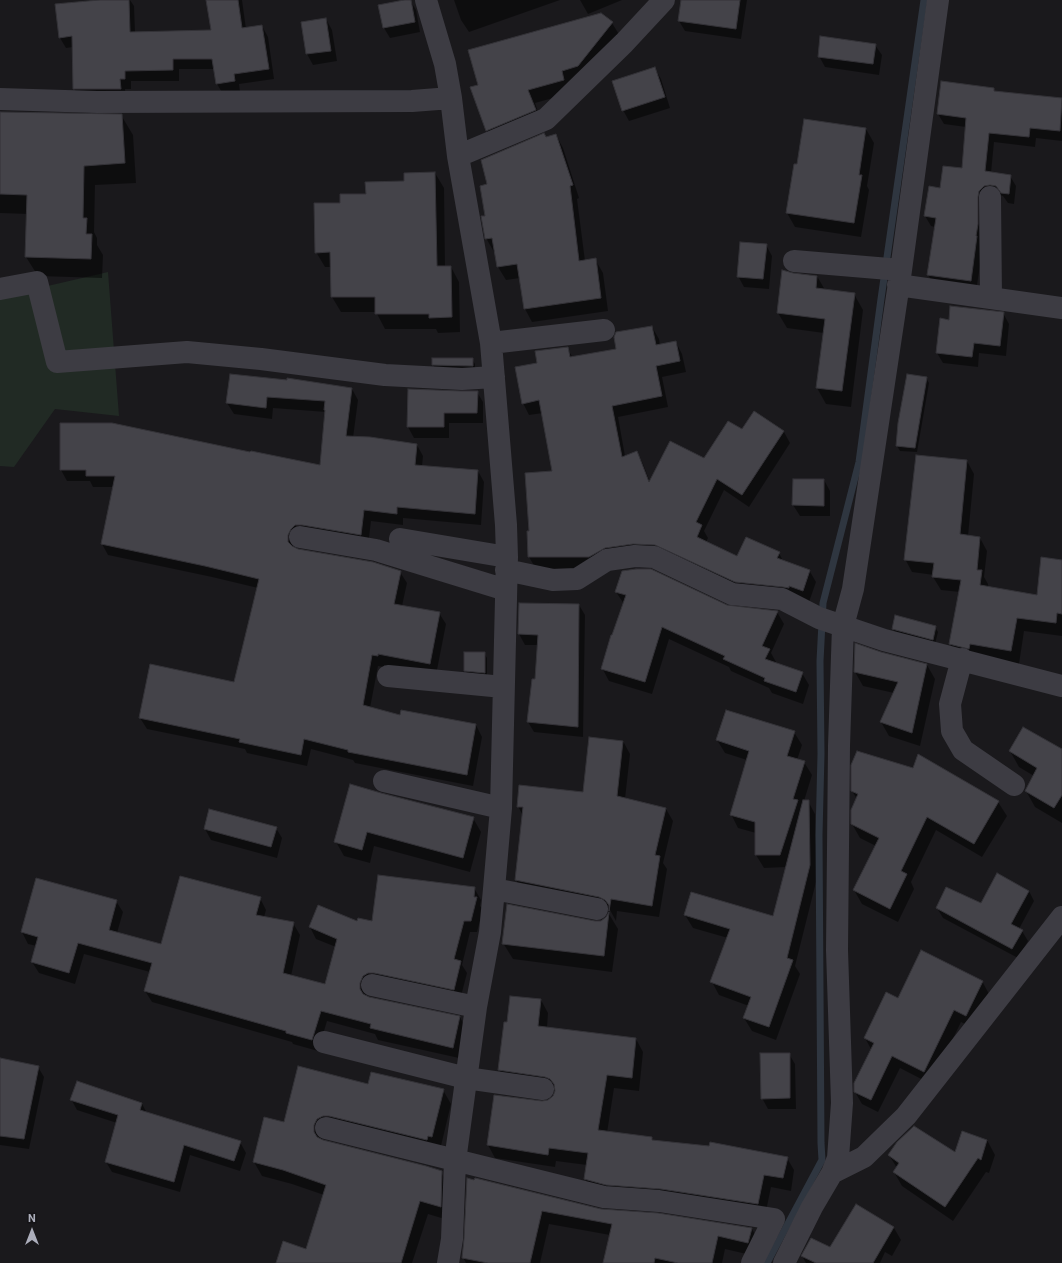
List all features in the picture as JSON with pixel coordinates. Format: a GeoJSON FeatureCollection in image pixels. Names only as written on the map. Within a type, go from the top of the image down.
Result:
{"type":"FeatureCollection","features":[{"type":"Feature","properties":{"kind":"street"},"geometry":{"type":"LineString","coordinates":[[426,0],[445,64],[458,156],[491,343],[506,525],[501,808],[490,932],[476,1007],[455,1161],[452,1239],[453,1262]]}},
{"type":"Feature","properties":{"kind":"street"},"geometry":{"type":"LineString","coordinates":[[458,156],[546,119],[624,43],[664,0]]}},
{"type":"Feature","properties":{"kind":"street"},"geometry":{"type":"LineString","coordinates":[[784,1263],[812,1207],[832,1173],[838,1158],[842,1103],[838,942],[839,746],[832,622],[853,589],[897,275],[938,0]]}},
{"type":"Feature","properties":{"kind":"street"},"geometry":{"type":"LineString","coordinates":[[0,99],[105,102],[412,101],[451,98]]}},
{"type":"Feature","properties":{"kind":"street"},"geometry":{"type":"LineString","coordinates":[[990,197],[991,298]]}},
{"type":"Feature","properties":{"kind":"street"},"geometry":{"type":"LineString","coordinates":[[794,261],[868,268],[991,298],[1062,308]]}},
{"type":"Feature","properties":{"kind":"street"},"geometry":{"type":"LineString","coordinates":[[0,289],[37,282],[57,362],[187,352],[261,359],[385,375],[462,379],[494,377]]}},
{"type":"Feature","properties":{"kind":"street"},"geometry":{"type":"LineString","coordinates":[[491,343],[604,330]]}},
{"type":"Feature","properties":{"kind":"street"},"geometry":{"type":"LineString","coordinates":[[300,537],[553,580],[577,579],[607,560],[635,556],[654,557],[732,594],[782,599],[832,622],[884,640],[1062,686]]}},
{"type":"Feature","properties":{"kind":"street"},"geometry":{"type":"LineString","coordinates":[[400,539],[506,572]]}},
{"type":"Feature","properties":{"kind":"street"},"geometry":{"type":"LineString","coordinates":[[962,659],[950,704],[952,731],[963,750],[1014,785]]}},
{"type":"Feature","properties":{"kind":"street"},"geometry":{"type":"LineString","coordinates":[[388,676],[503,687]]}},
{"type":"Feature","properties":{"kind":"street"},"geometry":{"type":"LineString","coordinates":[[384,781],[501,808]]}},
{"type":"Feature","properties":{"kind":"street"},"geometry":{"type":"LineString","coordinates":[[494,889],[597,910]]}},
{"type":"Feature","properties":{"kind":"street"},"geometry":{"type":"LineString","coordinates":[[832,1173],[864,1157],[906,1116],[1060,923]]}},
{"type":"Feature","properties":{"kind":"street"},"geometry":{"type":"LineString","coordinates":[[372,985],[476,1007]]}},
{"type":"Feature","properties":{"kind":"street"},"geometry":{"type":"LineString","coordinates":[[324,1042],[466,1078],[543,1089]]}},
{"type":"Feature","properties":{"kind":"street"},"geometry":{"type":"LineString","coordinates":[[326,1128],[604,1197],[659,1201],[774,1219],[752,1263]]}},
{"type":"Feature","properties":{"kind":"shaded area"},"geometry":{"type":"Polygon","coordinates":[[[108,272],[119,416],[55,409],[14,467],[0,466],[0,297],[108,272]]]}},
{"type":"Feature","properties":{"kind":"building"},"geometry":{"type":"Polygon","coordinates":[[[99,0],[129,0],[130,32],[211,30],[206,0],[238,0],[242,28],[262,25],[269,69],[234,74],[235,81],[216,84],[212,59],[173,59],[173,70],[125,71],[125,79],[120,79],[121,89],[73,89],[72,36],[59,38],[55,4],[99,0]]]}},
{"type":"Feature","properties":{"kind":"building"},"geometry":{"type":"Polygon","coordinates":[[[411,0],[415,22],[383,28],[378,5],[411,0]]]}},
{"type":"Feature","properties":{"kind":"building"},"geometry":{"type":"Polygon","coordinates":[[[681,0],[740,0],[736,29],[678,21],[681,0]]]}},
{"type":"Feature","properties":{"kind":"building"},"geometry":{"type":"Polygon","coordinates":[[[601,13],[613,22],[578,66],[562,71],[564,80],[528,90],[536,110],[486,131],[470,87],[478,85],[468,50],[601,13]]]}},
{"type":"Feature","properties":{"kind":"building"},"geometry":{"type":"Polygon","coordinates":[[[326,18],[331,51],[306,54],[301,22],[326,18]]]}},
{"type":"Feature","properties":{"kind":"building"},"geometry":{"type":"Polygon","coordinates":[[[820,36],[876,44],[873,64],[818,57],[820,36]]]}},
{"type":"Feature","properties":{"kind":"building"},"geometry":{"type":"Polygon","coordinates":[[[655,67],[665,97],[622,111],[612,81],[655,67]]]}},
{"type":"Feature","properties":{"kind":"building"},"geometry":{"type":"Polygon","coordinates":[[[941,81],[994,88],[994,91],[1062,98],[1060,131],[1030,128],[1029,137],[989,133],[985,171],[1011,175],[1009,194],[1001,193],[996,186],[990,185],[984,186],[979,191],[977,236],[971,281],[927,275],[936,218],[924,216],[929,186],[940,188],[943,166],[962,168],[966,118],[937,114],[941,81]]]}},
{"type":"Feature","properties":{"kind":"building"},"geometry":{"type":"Polygon","coordinates":[[[0,112],[122,114],[125,163],[84,166],[83,218],[87,218],[86,234],[92,234],[91,259],[25,257],[27,195],[0,194],[0,112]]]}},
{"type":"Feature","properties":{"kind":"building"},"geometry":{"type":"Polygon","coordinates":[[[804,119],[866,128],[859,175],[862,175],[854,223],[786,213],[794,164],[797,164],[804,119]]]}},
{"type":"Feature","properties":{"kind":"building"},"geometry":{"type":"Polygon","coordinates":[[[544,133],[546,137],[556,134],[573,185],[570,186],[579,261],[596,258],[601,298],[524,309],[517,264],[497,267],[492,238],[485,239],[481,216],[485,216],[480,186],[487,184],[481,160],[544,133]]]}},
{"type":"Feature","properties":{"kind":"building"},"geometry":{"type":"Polygon","coordinates":[[[435,172],[437,266],[451,266],[452,317],[429,318],[429,314],[375,314],[375,297],[331,297],[330,252],[315,253],[314,203],[340,203],[340,194],[366,194],[365,182],[404,181],[404,173],[435,172]]]}},
{"type":"Feature","properties":{"kind":"building"},"geometry":{"type":"Polygon","coordinates":[[[740,242],[767,244],[763,279],[737,277],[740,242]]]}},
{"type":"Feature","properties":{"kind":"building"},"geometry":{"type":"Polygon","coordinates":[[[782,270],[817,276],[816,288],[855,293],[842,391],[816,388],[825,319],[777,313],[782,270]]]}},
{"type":"Feature","properties":{"kind":"building"},"geometry":{"type":"Polygon","coordinates":[[[950,306],[1004,312],[1000,346],[974,343],[972,357],[936,353],[940,318],[949,320],[950,306]]]}},
{"type":"Feature","properties":{"kind":"building"},"geometry":{"type":"Polygon","coordinates":[[[652,326],[656,345],[676,341],[680,361],[656,366],[662,396],[612,406],[622,457],[637,451],[649,482],[670,441],[704,458],[728,421],[742,429],[754,411],[784,431],[742,495],[717,479],[696,522],[702,525],[697,537],[737,556],[746,537],[780,552],[777,558],[810,570],[803,591],[789,586],[789,588],[735,582],[655,545],[633,544],[605,548],[589,557],[528,557],[527,531],[529,531],[525,473],[552,471],[539,400],[522,404],[515,367],[537,363],[535,351],[568,347],[570,357],[616,349],[614,337],[616,332],[652,326]]]}},
{"type":"Feature","properties":{"kind":"building"},"geometry":{"type":"Polygon","coordinates":[[[432,358],[473,358],[473,366],[432,365],[432,358]]]}},
{"type":"Feature","properties":{"kind":"building"},"geometry":{"type":"Polygon","coordinates":[[[230,374],[287,380],[287,378],[352,388],[346,436],[370,437],[417,444],[415,465],[478,470],[475,514],[397,507],[397,514],[364,510],[361,535],[295,525],[288,535],[288,542],[298,549],[373,562],[401,571],[394,604],[440,612],[430,664],[378,654],[378,656],[372,655],[363,705],[400,715],[401,710],[476,724],[467,775],[348,752],[348,750],[304,739],[301,755],[239,742],[240,739],[139,718],[150,664],[234,682],[259,579],[101,544],[115,476],[86,476],[86,470],[60,470],[60,423],[112,423],[320,465],[325,401],[267,397],[266,408],[226,403],[230,374]]]}},
{"type":"Feature","properties":{"kind":"building"},"geometry":{"type":"Polygon","coordinates":[[[907,374],[927,377],[915,448],[896,446],[898,423],[907,374]]]}},
{"type":"Feature","properties":{"kind":"building"},"geometry":{"type":"Polygon","coordinates":[[[408,389],[478,391],[477,413],[444,413],[444,427],[407,427],[408,389]]]}},
{"type":"Feature","properties":{"kind":"building"},"geometry":{"type":"Polygon","coordinates":[[[916,455],[967,460],[960,534],[980,537],[977,570],[982,570],[980,585],[1037,595],[1041,557],[1062,560],[1062,614],[1057,613],[1056,623],[1017,618],[1011,651],[970,644],[969,649],[949,644],[961,580],[932,577],[934,563],[904,560],[916,455]]]}},
{"type":"Feature","properties":{"kind":"building"},"geometry":{"type":"Polygon","coordinates":[[[793,479],[824,479],[824,506],[792,505],[793,479]]]}},
{"type":"Feature","properties":{"kind":"building"},"geometry":{"type":"Polygon","coordinates":[[[651,569],[727,605],[778,611],[762,646],[770,649],[765,659],[803,672],[796,692],[764,681],[765,678],[723,659],[725,656],[662,627],[645,682],[601,669],[611,635],[626,595],[615,592],[622,571],[651,569]]]}},
{"type":"Feature","properties":{"kind":"building"},"geometry":{"type":"Polygon","coordinates":[[[519,603],[579,604],[578,727],[527,722],[532,679],[535,679],[538,635],[518,634],[519,603]]]}},
{"type":"Feature","properties":{"kind":"building"},"geometry":{"type":"Polygon","coordinates":[[[895,615],[936,626],[933,640],[892,629],[895,615]]]}},
{"type":"Feature","properties":{"kind":"building"},"geometry":{"type":"Polygon","coordinates":[[[855,643],[881,652],[927,664],[912,733],[880,722],[898,682],[854,672],[855,643]]]}},
{"type":"Feature","properties":{"kind":"building"},"geometry":{"type":"Polygon","coordinates":[[[464,652],[485,652],[485,673],[464,671],[464,652]]]}},
{"type":"Feature","properties":{"kind":"building"},"geometry":{"type":"Polygon","coordinates":[[[726,710],[795,731],[787,756],[805,761],[793,799],[798,800],[780,855],[755,855],[755,822],[730,815],[749,751],[716,740],[726,710]]]}},
{"type":"Feature","properties":{"kind":"building"},"geometry":{"type":"Polygon","coordinates":[[[1023,727],[1062,749],[1062,795],[1054,808],[1025,791],[1037,768],[1009,751],[1023,727]]]}},
{"type":"Feature","properties":{"kind":"building"},"geometry":{"type":"Polygon","coordinates":[[[589,737],[623,741],[617,796],[666,808],[655,855],[660,856],[652,906],[611,899],[609,911],[609,905],[605,900],[599,897],[515,880],[523,807],[517,807],[519,785],[583,792],[589,737]]]}},
{"type":"Feature","properties":{"kind":"building"},"geometry":{"type":"Polygon","coordinates":[[[857,751],[913,768],[918,754],[999,801],[974,844],[927,817],[901,871],[907,874],[890,909],[853,890],[879,838],[851,824],[851,810],[858,794],[851,791],[851,765],[857,751]]]}},
{"type":"Feature","properties":{"kind":"building"},"geometry":{"type":"Polygon","coordinates":[[[350,784],[474,817],[463,858],[367,832],[362,850],[334,842],[350,784]]]}},
{"type":"Feature","properties":{"kind":"building"},"geometry":{"type":"Polygon","coordinates":[[[803,800],[809,800],[810,865],[787,958],[793,960],[769,1027],[743,1018],[751,997],[710,982],[730,929],[684,915],[691,892],[773,916],[803,800]]]}},
{"type":"Feature","properties":{"kind":"building"},"geometry":{"type":"Polygon","coordinates":[[[209,809],[277,827],[271,847],[204,829],[209,809]]]}},
{"type":"Feature","properties":{"kind":"building"},"geometry":{"type":"Polygon","coordinates":[[[997,873],[1029,891],[1011,924],[1023,930],[1012,949],[936,908],[946,887],[981,903],[997,873]]]}},
{"type":"Feature","properties":{"kind":"building"},"geometry":{"type":"Polygon","coordinates":[[[378,875],[475,887],[474,897],[477,897],[471,921],[464,921],[454,959],[461,961],[454,990],[374,973],[368,973],[363,976],[360,983],[360,989],[363,994],[369,997],[460,1016],[453,1048],[370,1028],[371,1024],[321,1011],[312,1040],[286,1033],[286,1031],[144,991],[152,963],[78,943],[69,973],[31,962],[38,937],[21,932],[36,878],[117,900],[109,930],[161,944],[180,876],[261,897],[256,915],[294,922],[283,973],[325,984],[337,939],[309,927],[318,905],[357,921],[358,918],[372,921],[378,875]]]}},
{"type":"Feature","properties":{"kind":"building"},"geometry":{"type":"Polygon","coordinates":[[[507,904],[595,921],[601,921],[609,912],[604,956],[502,944],[507,904]]]}},
{"type":"Feature","properties":{"kind":"building"},"geometry":{"type":"Polygon","coordinates":[[[921,950],[983,981],[966,1016],[954,1010],[924,1072],[892,1056],[871,1100],[854,1092],[854,1083],[874,1043],[864,1038],[886,992],[898,998],[921,950]]]}},
{"type":"Feature","properties":{"kind":"building"},"geometry":{"type":"Polygon","coordinates":[[[510,996],[541,999],[538,1026],[636,1038],[632,1078],[607,1075],[598,1130],[652,1137],[652,1140],[709,1146],[710,1142],[788,1157],[783,1178],[764,1175],[758,1204],[661,1189],[606,1185],[584,1179],[588,1153],[549,1148],[548,1155],[487,1145],[494,1095],[542,1101],[548,1100],[553,1096],[555,1091],[554,1084],[550,1079],[545,1077],[498,1070],[504,1022],[507,1022],[510,996]]]}},
{"type":"Feature","properties":{"kind":"building"},"geometry":{"type":"Polygon","coordinates":[[[760,1053],[790,1053],[790,1098],[761,1099],[760,1053]]]}},
{"type":"Feature","properties":{"kind":"building"},"geometry":{"type":"Polygon","coordinates":[[[0,1058],[39,1066],[24,1139],[0,1136],[0,1058]]]}},
{"type":"Feature","properties":{"kind":"building"},"geometry":{"type":"Polygon","coordinates":[[[298,1066],[368,1084],[371,1072],[444,1089],[432,1137],[428,1136],[427,1140],[329,1116],[323,1116],[317,1119],[314,1125],[314,1132],[317,1137],[323,1140],[442,1171],[441,1207],[420,1201],[401,1263],[276,1263],[283,1241],[306,1249],[326,1185],[283,1170],[253,1162],[264,1117],[284,1122],[298,1066]]]}},
{"type":"Feature","properties":{"kind":"building"},"geometry":{"type":"Polygon","coordinates":[[[77,1081],[142,1103],[140,1110],[241,1141],[234,1161],[184,1145],[174,1182],[105,1162],[118,1115],[70,1100],[77,1081]]]}},
{"type":"Feature","properties":{"kind":"building"},"geometry":{"type":"Polygon","coordinates":[[[914,1126],[955,1152],[962,1131],[987,1140],[981,1160],[978,1158],[945,1207],[893,1172],[899,1163],[888,1155],[897,1142],[914,1126]]]}},
{"type":"Feature","properties":{"kind":"building"},"geometry":{"type":"Polygon","coordinates":[[[467,1178],[474,1180],[475,1178],[601,1209],[658,1213],[752,1228],[748,1243],[718,1236],[712,1263],[678,1263],[655,1258],[654,1263],[603,1263],[612,1224],[542,1211],[530,1263],[488,1263],[462,1258],[467,1178]]]}},
{"type":"Feature","properties":{"kind":"building"},"geometry":{"type":"Polygon","coordinates":[[[856,1204],[894,1227],[873,1263],[816,1263],[801,1256],[811,1238],[830,1247],[856,1204]]]}},
{"type":"Feature","properties":{"kind":"waterway"},"geometry":{"type":"LineString","coordinates":[[767,1263],[822,1160],[819,835],[821,754],[820,661],[823,603],[859,462],[924,0]]}}]}
